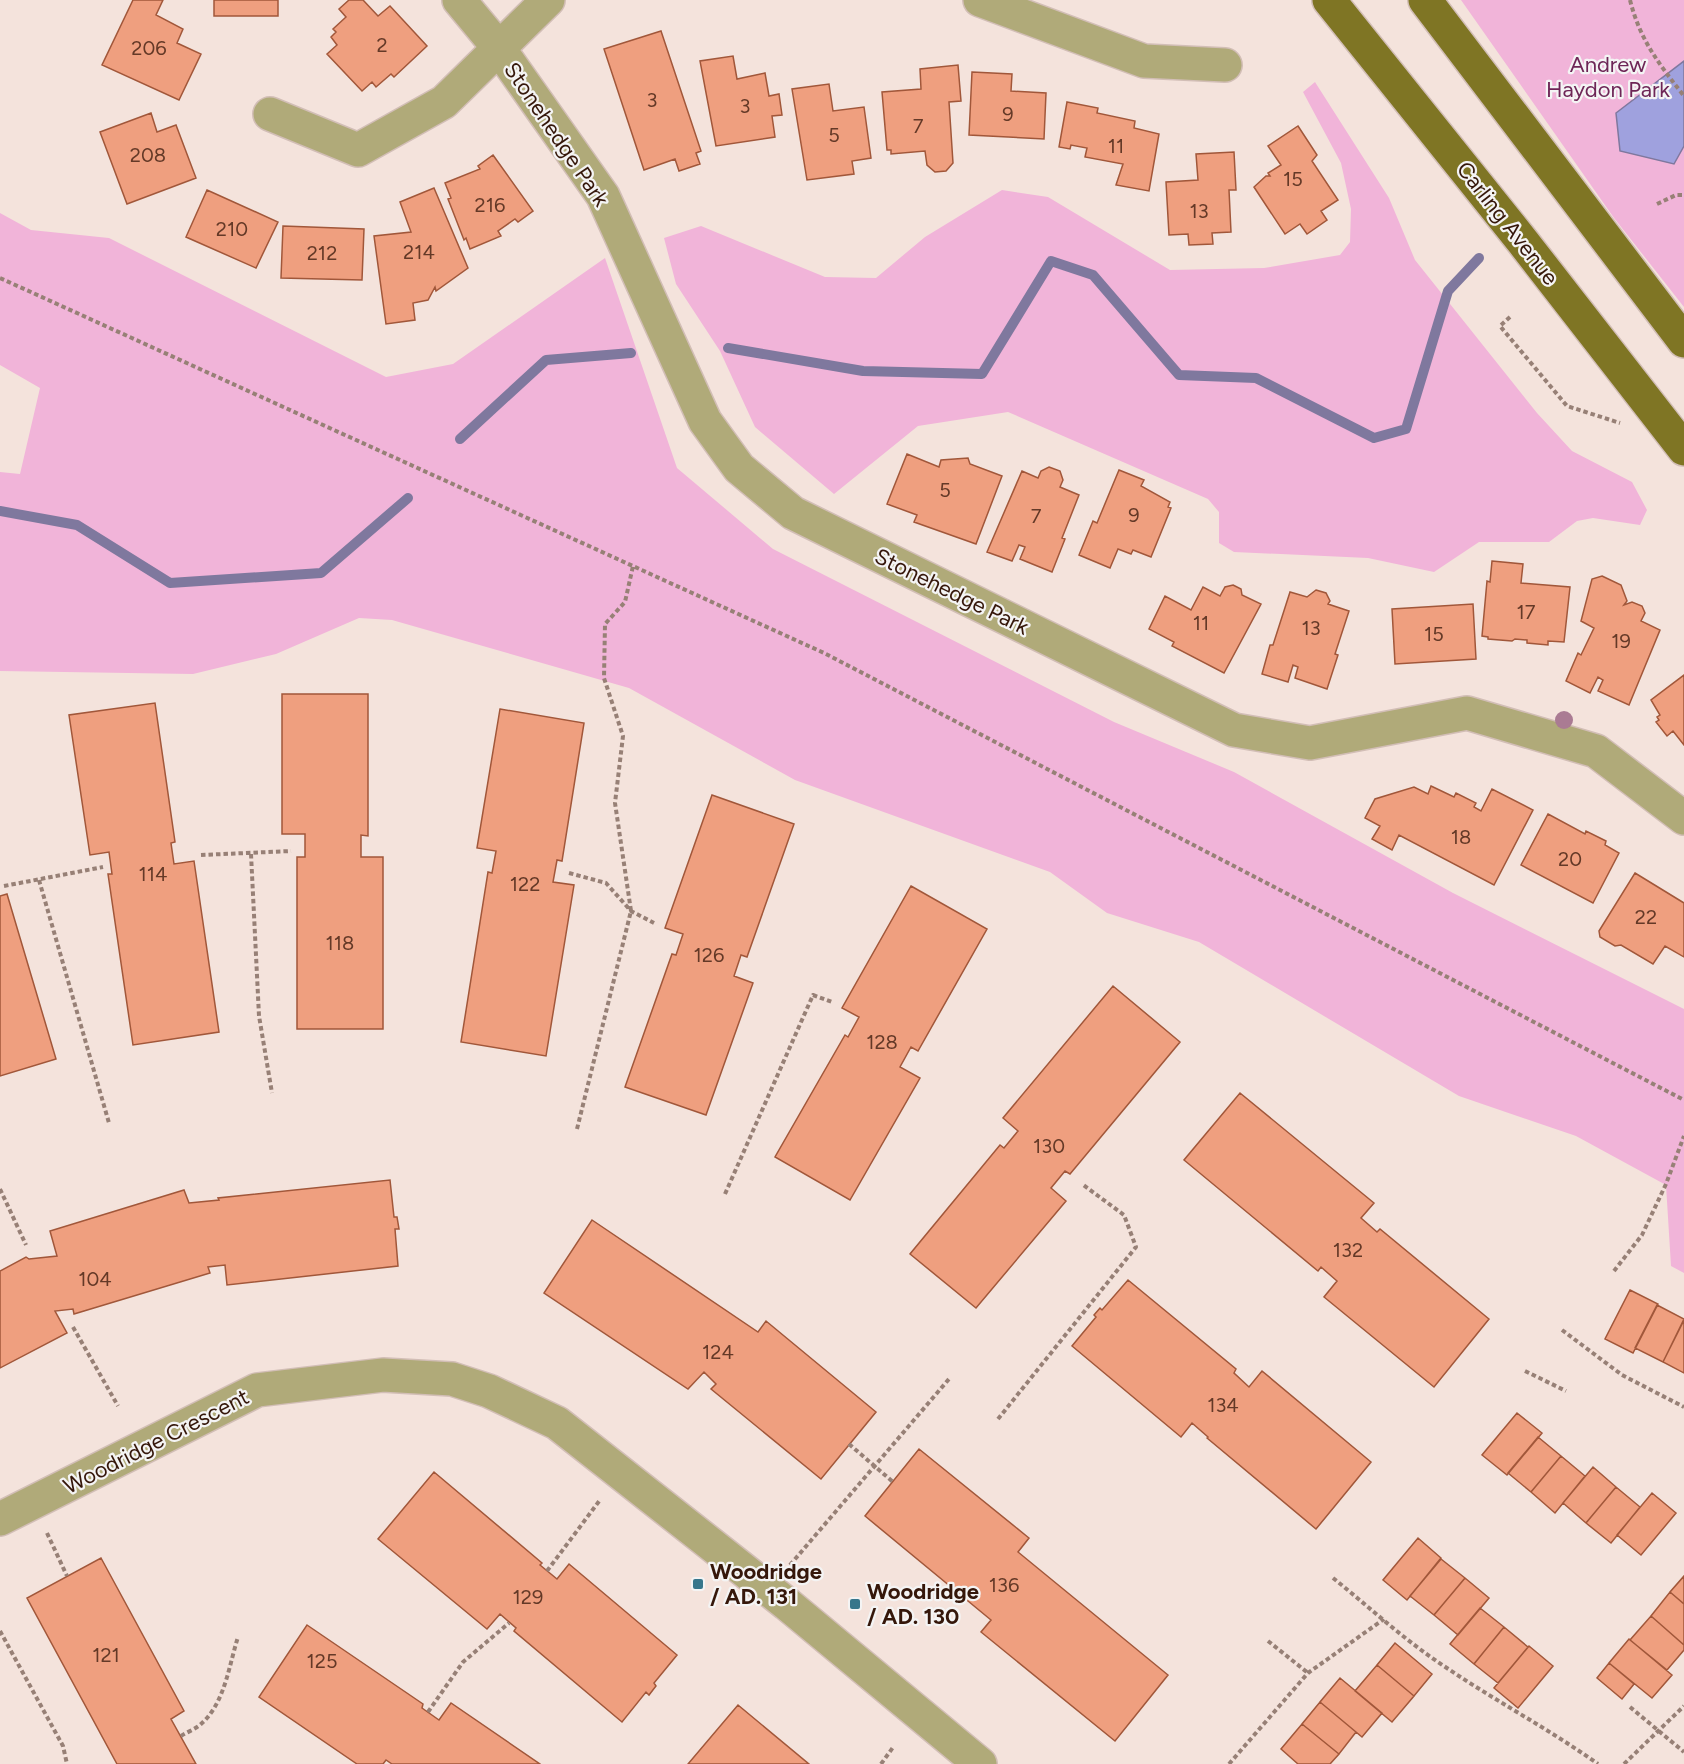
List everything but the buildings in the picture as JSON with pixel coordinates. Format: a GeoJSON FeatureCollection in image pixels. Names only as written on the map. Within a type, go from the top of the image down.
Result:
{"type":"FeatureCollection","features":[{"type":"Feature","properties":{"kind":"main road","name":"Carling Avenue"},"geometry":{"type":"LineString","coordinates":[[1329,0],[1523,242],[1684,449]]}},
{"type":"Feature","properties":{"kind":"main road"},"geometry":{"type":"LineString","coordinates":[[1425,0],[1684,341]]}},
{"type":"Feature","properties":{"kind":"street","name":"Stonehedge Park"},"geometry":{"type":"LineString","coordinates":[[459,0],[498,46],[603,196],[705,421],[738,468],[793,513],[1234,730],[1310,743],[1467,713],[1596,751],[1684,818]]}},
{"type":"Feature","properties":{"kind":"street"},"geometry":{"type":"LineString","coordinates":[[270,114],[358,150],[444,102],[498,46],[548,0]]}},
{"type":"Feature","properties":{"kind":"street"},"geometry":{"type":"LineString","coordinates":[[980,0],[1144,61],[1225,65]]}},
{"type":"Feature","properties":{"kind":"street","name":"Woodridge Crescent"},"geometry":{"type":"LineString","coordinates":[[0,1519],[258,1390],[383,1375],[452,1379],[489,1392],[557,1423],[769,1589],[980,1764]]}},
{"type":"Feature","properties":{"kind":"path"},"geometry":{"type":"LineString","coordinates":[[1630,0],[1636,25],[1663,69],[1684,96]]}},
{"type":"Feature","properties":{"kind":"path"},"geometry":{"type":"LineString","coordinates":[[1657,204],[1676,195],[1684,195]]}},
{"type":"Feature","properties":{"kind":"path"},"geometry":{"type":"LineString","coordinates":[[0,278],[824,653],[1684,1100]]}},
{"type":"Feature","properties":{"kind":"path"},"geometry":{"type":"LineString","coordinates":[[1510,318],[1500,326],[1567,406],[1627,425]]}},
{"type":"Feature","properties":{"kind":"path"},"geometry":{"type":"LineString","coordinates":[[577,1129],[632,911],[615,803],[623,736],[604,678],[605,624],[625,602],[633,567]]}},
{"type":"Feature","properties":{"kind":"path"},"geometry":{"type":"LineString","coordinates":[[201,855],[291,851]]}},
{"type":"Feature","properties":{"kind":"path"},"geometry":{"type":"LineString","coordinates":[[251,854],[259,1016],[272,1093]]}},
{"type":"Feature","properties":{"kind":"path"},"geometry":{"type":"LineString","coordinates":[[4,886],[103,867]]}},
{"type":"Feature","properties":{"kind":"path"},"geometry":{"type":"LineString","coordinates":[[569,873],[606,883],[632,911],[654,923]]}},
{"type":"Feature","properties":{"kind":"path"},"geometry":{"type":"LineString","coordinates":[[39,880],[109,1123]]}},
{"type":"Feature","properties":{"kind":"path"},"geometry":{"type":"LineString","coordinates":[[725,1194],[813,995],[832,1002]]}},
{"type":"Feature","properties":{"kind":"path"},"geometry":{"type":"LineString","coordinates":[[1614,1271],[1642,1235],[1666,1184],[1684,1136]]}},
{"type":"Feature","properties":{"kind":"path"},"geometry":{"type":"LineString","coordinates":[[998,1419],[1136,1247],[1124,1215],[1082,1184]]}},
{"type":"Feature","properties":{"kind":"path"},"geometry":{"type":"LineString","coordinates":[[0,1189],[26,1245]]}},
{"type":"Feature","properties":{"kind":"path"},"geometry":{"type":"LineString","coordinates":[[74,1327],[118,1406]]}},
{"type":"Feature","properties":{"kind":"path"},"geometry":{"type":"LineString","coordinates":[[1562,1330],[1622,1375],[1684,1407]]}},
{"type":"Feature","properties":{"kind":"path"},"geometry":{"type":"LineString","coordinates":[[1525,1371],[1566,1391]]}},
{"type":"Feature","properties":{"kind":"path"},"geometry":{"type":"LineString","coordinates":[[769,1589],[949,1379]]}},
{"type":"Feature","properties":{"kind":"path"},"geometry":{"type":"LineString","coordinates":[[849,1444],[893,1482]]}},
{"type":"Feature","properties":{"kind":"path"},"geometry":{"type":"LineString","coordinates":[[547,1571],[600,1500]]}},
{"type":"Feature","properties":{"kind":"path"},"geometry":{"type":"LineString","coordinates":[[45,1529],[67,1576]]}},
{"type":"Feature","properties":{"kind":"path"},"geometry":{"type":"LineString","coordinates":[[1334,1578],[1436,1661],[1598,1764]]}},
{"type":"Feature","properties":{"kind":"path"},"geometry":{"type":"LineString","coordinates":[[1229,1764],[1308,1672],[1384,1619]]}},
{"type":"Feature","properties":{"kind":"path"},"geometry":{"type":"LineString","coordinates":[[428,1712],[463,1662],[509,1623]]}},
{"type":"Feature","properties":{"kind":"path"},"geometry":{"type":"LineString","coordinates":[[0,1631],[63,1746],[67,1764]]}},
{"type":"Feature","properties":{"kind":"path"},"geometry":{"type":"LineString","coordinates":[[181,1736],[202,1723],[215,1706],[225,1684],[238,1637]]}},
{"type":"Feature","properties":{"kind":"path"},"geometry":{"type":"LineString","coordinates":[[1268,1641],[1308,1672]]}},
{"type":"Feature","properties":{"kind":"path"},"geometry":{"type":"LineString","coordinates":[[1624,1764],[1684,1706]]}},
{"type":"Feature","properties":{"kind":"path"},"geometry":{"type":"LineString","coordinates":[[1630,1707],[1684,1752]]}},
{"type":"Feature","properties":{"kind":"path"},"geometry":{"type":"LineString","coordinates":[[881,1764],[894,1746]]}},
{"type":"Feature","properties":{"kind":"green space","name":"Andrew Haydon Park"},"geometry":{"type":"Polygon","coordinates":[[[1461,0],[1684,0],[1684,307],[1614,218],[1461,0]]]}},
{"type":"Feature","properties":{"kind":"green space"},"geometry":{"type":"Polygon","coordinates":[[[1315,82],[1389,198],[1415,260],[1537,413],[1572,451],[1632,482],[1647,510],[1640,525],[1593,518],[1577,521],[1549,542],[1479,542],[1434,572],[1368,558],[1234,552],[1219,543],[1219,512],[1208,499],[1008,412],[918,426],[834,494],[755,427],[720,351],[676,284],[664,238],[701,226],[825,277],[876,278],[925,237],[1002,190],[1048,197],[1170,270],[1264,268],[1340,255],[1350,242],[1351,209],[1341,163],[1303,92],[1315,82]]]}},
{"type":"Feature","properties":{"kind":"green space"},"geometry":{"type":"Polygon","coordinates":[[[0,213],[31,230],[109,238],[386,377],[453,364],[605,258],[677,468],[773,549],[1114,722],[1234,772],[1453,893],[1684,1009],[1684,1273],[1671,1266],[1666,1185],[1576,1136],[1459,1096],[1199,942],[1107,913],[1050,872],[795,780],[629,688],[392,620],[359,618],[276,654],[193,674],[0,671],[0,472],[20,474],[40,388],[0,365],[0,213]]]}},
{"type":"Feature","properties":{"kind":"water"},"geometry":{"type":"Polygon","coordinates":[[[1684,61],[1684,146],[1674,164],[1620,151],[1616,113],[1684,61]]]}},
{"type":"Feature","properties":{"kind":"waterway"},"geometry":{"type":"LineString","coordinates":[[728,348],[863,371],[982,374],[1051,261],[1093,275],[1179,375],[1256,378],[1374,438],[1406,429],[1448,291],[1479,258]]}},
{"type":"Feature","properties":{"kind":"waterway"},"geometry":{"type":"LineString","coordinates":[[460,439],[546,360],[631,353]]}},
{"type":"Feature","properties":{"kind":"waterway"},"geometry":{"type":"LineString","coordinates":[[0,511],[77,525],[170,583],[321,573],[408,498]]}},
{"type":"Feature","properties":{"kind":"place","name":"Woodridge / AD. 131"},"geometry":{"type":"Point","coordinates":[698,1584]}},
{"type":"Feature","properties":{"kind":"place","name":"Woodridge / AD. 130"},"geometry":{"type":"Point","coordinates":[855,1604]}}]}
